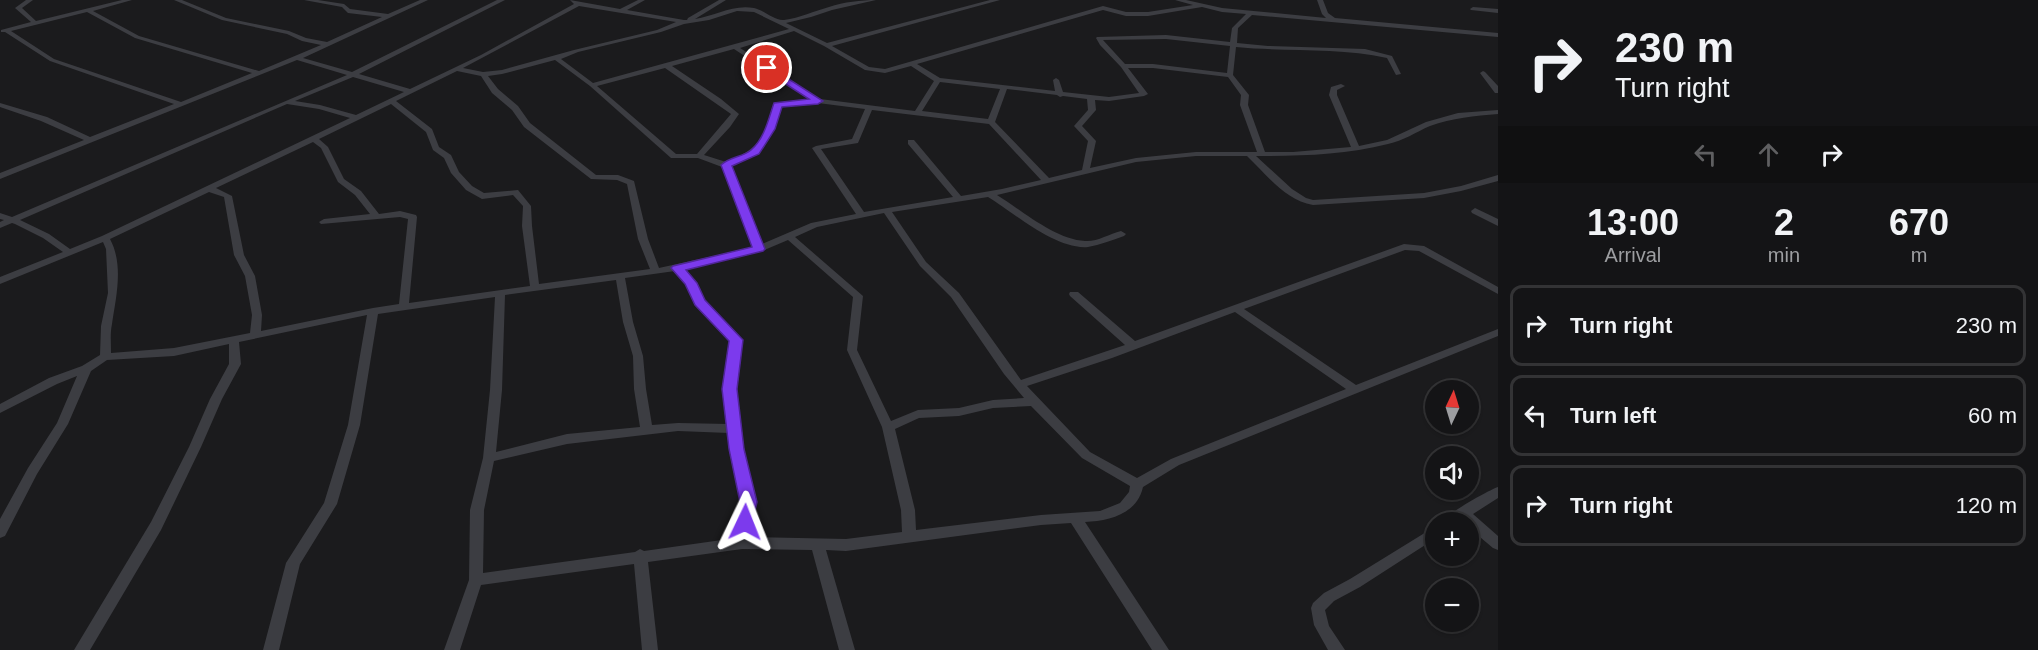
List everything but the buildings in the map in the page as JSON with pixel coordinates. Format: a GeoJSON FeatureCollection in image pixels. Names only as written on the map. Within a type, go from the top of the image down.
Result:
{"type":"FeatureCollection","features":[{"type":"Feature","properties":{"kind":"street"},"geometry":{"type":"LineString","coordinates":[[30,0],[18,8],[35,23]]}},
{"type":"Feature","properties":{"kind":"street"},"geometry":{"type":"LineString","coordinates":[[3,31],[129,0]]}},
{"type":"Feature","properties":{"kind":"street"},"geometry":{"type":"LineString","coordinates":[[177,0],[224,19],[327,44]]}},
{"type":"Feature","properties":{"kind":"street"},"geometry":{"type":"LineString","coordinates":[[307,0],[344,6],[348,11],[391,16]]}},
{"type":"Feature","properties":{"kind":"street"},"geometry":{"type":"LineString","coordinates":[[0,176],[297,58],[425,0]]}},
{"type":"Feature","properties":{"kind":"street"},"geometry":{"type":"LineString","coordinates":[[0,225],[350,76],[502,0]]}},
{"type":"Feature","properties":{"kind":"street"},"geometry":{"type":"LineString","coordinates":[[623,10],[642,0]]}},
{"type":"Feature","properties":{"kind":"street"},"geometry":{"type":"LineString","coordinates":[[455,69],[483,74],[502,72],[586,48],[659,31],[685,21],[723,0]]}},
{"type":"Feature","properties":{"kind":"street"},"geometry":{"type":"LineString","coordinates":[[779,22],[873,0]]}},
{"type":"Feature","properties":{"kind":"street"},"geometry":{"type":"LineString","coordinates":[[826,45],[997,0]]}},
{"type":"Feature","properties":{"kind":"street"},"geometry":{"type":"LineString","coordinates":[[1106,0],[1109,2],[1109,8]]}},
{"type":"Feature","properties":{"kind":"street"},"geometry":{"type":"LineString","coordinates":[[1178,0],[1200,6],[1251,12],[1498,35]]}},
{"type":"Feature","properties":{"kind":"street"},"geometry":{"type":"LineString","coordinates":[[1320,0],[1325,14],[1332,19]]}},
{"type":"Feature","properties":{"kind":"street"},"geometry":{"type":"LineString","coordinates":[[0,281],[105,238],[314,139],[483,56],[576,2],[685,21],[707,19],[737,9],[746,1]]}},
{"type":"Feature","properties":{"kind":"street"},"geometry":{"type":"LineString","coordinates":[[737,9],[760,11],[873,71],[885,71],[1077,14],[1109,8],[1126,14],[1148,14],[1200,6]]}},
{"type":"Feature","properties":{"kind":"street"},"geometry":{"type":"LineString","coordinates":[[1473,9],[1498,11]]}},
{"type":"Feature","properties":{"kind":"street"},"geometry":{"type":"LineString","coordinates":[[87,10],[116,24],[137,38],[259,73]]}},
{"type":"Feature","properties":{"kind":"street"},"geometry":{"type":"LineString","coordinates":[[1251,12],[1234,28],[1230,75],[1245,94],[1244,105],[1262,154]]}},
{"type":"Feature","properties":{"kind":"street"},"geometry":{"type":"LineString","coordinates":[[592,85],[792,30]]}},
{"type":"Feature","properties":{"kind":"street"},"geometry":{"type":"LineString","coordinates":[[3,31],[52,60],[181,104]]}},
{"type":"Feature","properties":{"kind":"street"},"geometry":{"type":"LineString","coordinates":[[913,64],[938,80],[1109,99],[1144,94],[1099,38],[1166,37],[1232,44],[1384,54],[1390,57],[1398,74]]}},
{"type":"Feature","properties":{"kind":"street"},"geometry":{"type":"LineString","coordinates":[[735,47],[818,101]]}},
{"type":"Feature","properties":{"kind":"street"},"geometry":{"type":"LineString","coordinates":[[297,58],[350,76],[408,91]]}},
{"type":"Feature","properties":{"kind":"street"},"geometry":{"type":"LineString","coordinates":[[556,58],[592,85],[674,156],[699,156],[726,165],[755,152],[770,129],[778,105],[818,101],[991,122],[1047,181]]}},
{"type":"Feature","properties":{"kind":"street"},"geometry":{"type":"LineString","coordinates":[[666,65],[704,93],[723,103],[735,114],[730,124],[715,135],[699,156]]}},
{"type":"Feature","properties":{"kind":"street"},"geometry":{"type":"LineString","coordinates":[[1123,66],[1163,67],[1230,75]]}},
{"type":"Feature","properties":{"kind":"street"},"geometry":{"type":"LineString","coordinates":[[1483,73],[1498,91]]}},
{"type":"Feature","properties":{"kind":"street"},"geometry":{"type":"LineString","coordinates":[[483,74],[495,91],[515,108],[527,125],[594,177],[618,178],[631,183],[643,239],[656,271]]}},
{"type":"Feature","properties":{"kind":"street"},"geometry":{"type":"LineString","coordinates":[[917,113],[938,80]]}},
{"type":"Feature","properties":{"kind":"street"},"geometry":{"type":"LineString","coordinates":[[1056,80],[1060,95]]}},
{"type":"Feature","properties":{"kind":"street"},"geometry":{"type":"LineString","coordinates":[[1341,86],[1334,89],[1334,94],[1356,148]]}},
{"type":"Feature","properties":{"kind":"street"},"geometry":{"type":"LineString","coordinates":[[991,122],[1005,87]]}},
{"type":"Feature","properties":{"kind":"street"},"geometry":{"type":"LineString","coordinates":[[1086,170],[1092,141],[1078,126],[1092,110],[1091,98]]}},
{"type":"Feature","properties":{"kind":"street"},"geometry":{"type":"LineString","coordinates":[[391,101],[429,131],[435,148],[448,157],[455,173],[469,188],[482,196],[515,192],[527,206],[527,226],[535,288]]}},
{"type":"Feature","properties":{"kind":"street"},"geometry":{"type":"LineString","coordinates":[[286,102],[320,107],[357,118]]}},
{"type":"Feature","properties":{"kind":"street"},"geometry":{"type":"LineString","coordinates":[[0,105],[44,119],[90,140]]}},
{"type":"Feature","properties":{"kind":"street"},"geometry":{"type":"LineString","coordinates":[[861,214],[816,148],[855,141],[869,107]]}},
{"type":"Feature","properties":{"kind":"street"},"geometry":{"type":"LineString","coordinates":[[0,409],[52,381],[86,369],[105,357],[155,355],[234,341],[373,311],[677,268],[759,249],[814,225],[861,214],[989,194],[1140,159],[1196,154],[1250,155],[1356,148],[1389,142],[1429,124],[1455,117],[1498,112]]}},
{"type":"Feature","properties":{"kind":"street"},"geometry":{"type":"LineString","coordinates":[[314,139],[324,147],[341,180],[358,192],[376,216]]}},
{"type":"Feature","properties":{"kind":"street"},"geometry":{"type":"LineString","coordinates":[[911,142],[959,199]]}},
{"type":"Feature","properties":{"kind":"street"},"geometry":{"type":"LineString","coordinates":[[1250,155],[1292,193],[1311,202],[1400,198],[1441,193],[1476,186],[1498,178]]}},
{"type":"Feature","properties":{"kind":"street"},"geometry":{"type":"LineString","coordinates":[[726,165],[759,249]]}},
{"type":"Feature","properties":{"kind":"street"},"geometry":{"type":"LineString","coordinates":[[210,189],[228,196],[238,255],[250,276],[257,315],[255,335]]}},
{"type":"Feature","properties":{"kind":"street"},"geometry":{"type":"LineString","coordinates":[[989,194],[1049,231],[1078,243],[1087,244],[1121,234]]}},
{"type":"Feature","properties":{"kind":"street"},"geometry":{"type":"LineString","coordinates":[[886,210],[922,264],[955,295],[1008,371],[1034,402],[1086,455],[1137,484]]}},
{"type":"Feature","properties":{"kind":"street"},"geometry":{"type":"LineString","coordinates":[[1475,211],[1498,223]]}},
{"type":"Feature","properties":{"kind":"street"},"geometry":{"type":"LineString","coordinates":[[324,222],[400,214],[413,217],[404,306]]}},
{"type":"Feature","properties":{"kind":"street"},"geometry":{"type":"LineString","coordinates":[[0,216],[14,220],[57,242],[70,253]]}},
{"type":"Feature","properties":{"kind":"street"},"geometry":{"type":"LineString","coordinates":[[789,236],[858,296],[852,350],[888,427],[908,510],[909,536]]}},
{"type":"Feature","properties":{"kind":"street"},"geometry":{"type":"LineString","coordinates":[[105,238],[111,249],[113,293],[105,326],[105,357]]}},
{"type":"Feature","properties":{"kind":"street"},"geometry":{"type":"LineString","coordinates":[[1020,384],[1237,309],[1404,247],[1421,248],[1498,291]]}},
{"type":"Feature","properties":{"kind":"street"},"geometry":{"type":"LineString","coordinates":[[677,268],[691,283],[700,302],[736,340],[730,389],[734,429],[748,502],[742,543]]}},
{"type":"Feature","properties":{"kind":"street"},"geometry":{"type":"LineString","coordinates":[[620,276],[627,322],[638,356],[640,389],[647,431]]}},
{"type":"Feature","properties":{"kind":"street"},"geometry":{"type":"LineString","coordinates":[[452,650],[476,580],[477,510],[489,458],[500,292]]}},
{"type":"Feature","properties":{"kind":"street"},"geometry":{"type":"LineString","coordinates":[[1074,294],[1132,345]]}},
{"type":"Feature","properties":{"kind":"street"},"geometry":{"type":"LineString","coordinates":[[1237,309],[1356,390]]}},
{"type":"Feature","properties":{"kind":"street"},"geometry":{"type":"LineString","coordinates":[[271,650],[293,563],[330,504],[354,425],[373,311]]}},
{"type":"Feature","properties":{"kind":"street"},"geometry":{"type":"LineString","coordinates":[[476,580],[534,573],[640,555],[742,543],[846,545],[1041,520],[1101,516],[1125,507],[1135,493],[1137,484],[1204,448],[1356,390],[1498,332]]}},
{"type":"Feature","properties":{"kind":"street"},"geometry":{"type":"LineString","coordinates":[[82,650],[156,526],[195,447],[216,399],[235,364],[234,341]]}},
{"type":"Feature","properties":{"kind":"street"},"geometry":{"type":"LineString","coordinates":[[0,532],[32,471],[62,424],[86,369]]}},
{"type":"Feature","properties":{"kind":"street"},"geometry":{"type":"LineString","coordinates":[[888,427],[918,414],[959,412],[993,404],[1034,402]]}},
{"type":"Feature","properties":{"kind":"street"},"geometry":{"type":"LineString","coordinates":[[489,458],[567,439],[678,427],[734,429]]}},
{"type":"Feature","properties":{"kind":"street"},"geometry":{"type":"LineString","coordinates":[[1464,512],[1498,492]]}},
{"type":"Feature","properties":{"kind":"street"},"geometry":{"type":"LineString","coordinates":[[1075,519],[1161,650]]}},
{"type":"Feature","properties":{"kind":"street"},"geometry":{"type":"LineString","coordinates":[[1479,528],[1498,544]]}},
{"type":"Feature","properties":{"kind":"street"},"geometry":{"type":"LineString","coordinates":[[1337,650],[1329,641],[1318,616],[1318,608],[1329,597],[1355,584],[1425,538]]}},
{"type":"Feature","properties":{"kind":"street"},"geometry":{"type":"LineString","coordinates":[[818,544],[846,650]]}},
{"type":"Feature","properties":{"kind":"street"},"geometry":{"type":"LineString","coordinates":[[640,555],[650,650]]}},
{"type":"Feature","properties":{"kind":"route"},"geometry":{"type":"LineString","coordinates":[[745,522],[748,502],[736,449],[730,389],[736,340],[700,302],[691,283],[677,268],[759,249],[726,165],[755,152],[770,129],[778,105],[818,101],[767,68]]}}]}
